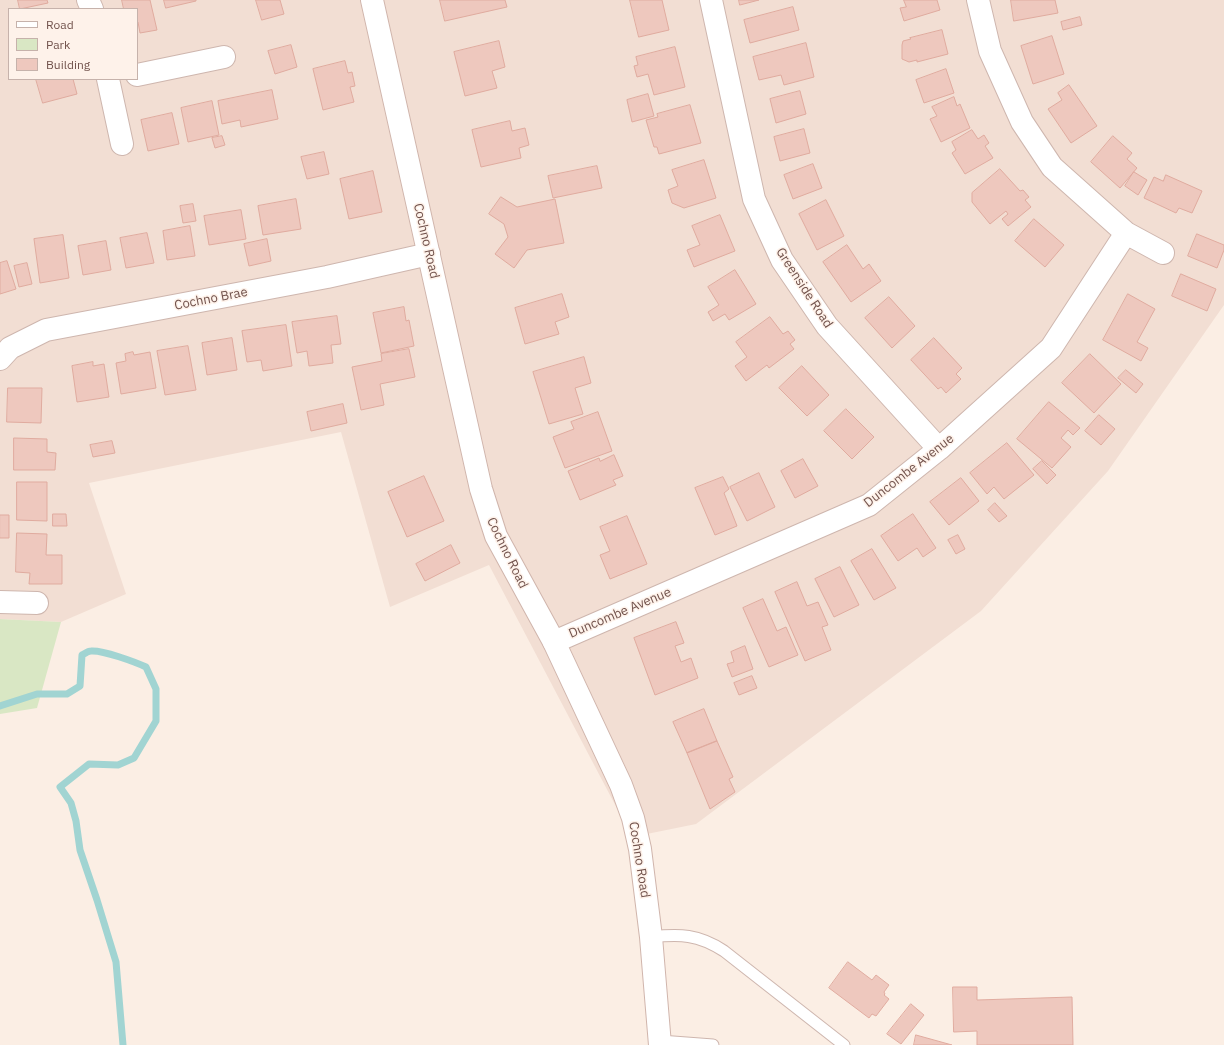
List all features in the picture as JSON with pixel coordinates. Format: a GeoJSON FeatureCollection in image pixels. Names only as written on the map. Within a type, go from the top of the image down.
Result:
{"type":"FeatureCollection","features":[{"type":"Feature","properties":{"kind":"street","name":"Cochno Road"},"geometry":{"type":"LineString","coordinates":[[372,0],[488,515],[496,536],[554,642],[621,785],[633,818],[640,849],[651,937],[660,1043]]}},
{"type":"Feature","properties":{"kind":"street","name":"Greenside Road"},"geometry":{"type":"LineString","coordinates":[[710,0],[754,199],[782,260],[827,326],[939,448]]}},
{"type":"Feature","properties":{"kind":"street"},"geometry":{"type":"LineString","coordinates":[[978,0],[990,51],[1022,122],[1052,167],[1126,233],[1163,253]]}},
{"type":"Feature","properties":{"kind":"street"},"geometry":{"type":"LineString","coordinates":[[138,75],[224,57]]}},
{"type":"Feature","properties":{"kind":"street"},"geometry":{"type":"LineString","coordinates":[[112,80],[122,144]]}},
{"type":"Feature","properties":{"kind":"street","name":"Duncombe Avenue"},"geometry":{"type":"LineString","coordinates":[[554,642],[870,505],[939,448],[1051,348],[1126,233]]}},
{"type":"Feature","properties":{"kind":"street","name":"Cochno Brae"},"geometry":{"type":"LineString","coordinates":[[0,359],[10,348],[46,330],[327,277],[429,254]]}},
{"type":"Feature","properties":{"kind":"street"},"geometry":{"type":"LineString","coordinates":[[0,602],[36,603]]}},
{"type":"Feature","properties":{"kind":"lane"},"geometry":{"type":"LineString","coordinates":[[651,937],[676,935],[693,937],[712,943],[844,1045]]}},
{"type":"Feature","properties":{"kind":"lane"},"geometry":{"type":"LineString","coordinates":[[660,1043],[713,1045]]}},
{"type":"Feature","properties":{"kind":"shaded area"},"geometry":{"type":"Polygon","coordinates":[[[0,0],[1224,0],[1224,305],[1108,471],[981,611],[696,824],[632,837],[489,565],[390,607],[341,432],[89,483],[126,594],[61,622],[0,619],[0,0]]]}},
{"type":"Feature","properties":{"kind":"green space"},"geometry":{"type":"Polygon","coordinates":[[[0,619],[61,622],[37,708],[0,714],[0,619]]]}},
{"type":"Feature","properties":{"kind":"building"},"geometry":{"type":"Polygon","coordinates":[[[18,0],[47,0],[48,3],[25,8],[20,8],[18,0]]]}},
{"type":"Feature","properties":{"kind":"building"},"geometry":{"type":"Polygon","coordinates":[[[122,0],[150,0],[157,30],[140,33],[138,8],[124,8],[122,0]]]}},
{"type":"Feature","properties":{"kind":"building"},"geometry":{"type":"Polygon","coordinates":[[[164,0],[196,0],[196,1],[166,8],[164,0]]]}},
{"type":"Feature","properties":{"kind":"building"},"geometry":{"type":"Polygon","coordinates":[[[256,0],[280,0],[284,14],[262,20],[256,0]]]}},
{"type":"Feature","properties":{"kind":"building"},"geometry":{"type":"Polygon","coordinates":[[[440,0],[505,0],[507,7],[445,21],[440,0]]]}},
{"type":"Feature","properties":{"kind":"building"},"geometry":{"type":"Polygon","coordinates":[[[630,0],[662,0],[669,30],[639,37],[630,0]]]}},
{"type":"Feature","properties":{"kind":"building"},"geometry":{"type":"Polygon","coordinates":[[[739,0],[759,0],[740,5],[739,0]]]}},
{"type":"Feature","properties":{"kind":"building"},"geometry":{"type":"Polygon","coordinates":[[[904,0],[937,0],[940,10],[904,21],[900,8],[906,7],[904,0]]]}},
{"type":"Feature","properties":{"kind":"building"},"geometry":{"type":"Polygon","coordinates":[[[1011,0],[1055,0],[1058,13],[1014,21],[1011,0]]]}},
{"type":"Feature","properties":{"kind":"building"},"geometry":{"type":"Polygon","coordinates":[[[793,7],[799,30],[750,43],[744,20],[793,7]]]}},
{"type":"Feature","properties":{"kind":"building"},"geometry":{"type":"Polygon","coordinates":[[[1080,17],[1082,25],[1063,30],[1061,22],[1080,17]]]}},
{"type":"Feature","properties":{"kind":"building"},"geometry":{"type":"Polygon","coordinates":[[[942,30],[948,54],[917,62],[917,60],[909,62],[902,59],[903,41],[942,30]]]}},
{"type":"Feature","properties":{"kind":"building"},"geometry":{"type":"Polygon","coordinates":[[[1052,36],[1064,74],[1033,84],[1021,46],[1052,36]]]}},
{"type":"Feature","properties":{"kind":"building"},"geometry":{"type":"Polygon","coordinates":[[[499,41],[505,67],[492,71],[497,88],[465,96],[454,52],[499,41]]]}},
{"type":"Feature","properties":{"kind":"building"},"geometry":{"type":"Polygon","coordinates":[[[806,43],[814,77],[784,85],[781,75],[759,80],[753,57],[806,43]]]}},
{"type":"Feature","properties":{"kind":"building"},"geometry":{"type":"Polygon","coordinates":[[[291,45],[297,67],[275,74],[268,51],[291,45]]]}},
{"type":"Feature","properties":{"kind":"building"},"geometry":{"type":"Polygon","coordinates":[[[675,47],[685,87],[654,95],[648,74],[637,77],[634,66],[638,65],[636,57],[675,47]]]}},
{"type":"Feature","properties":{"kind":"building"},"geometry":{"type":"Polygon","coordinates":[[[345,61],[348,73],[352,72],[355,86],[350,87],[354,102],[323,110],[313,69],[345,61]]]}},
{"type":"Feature","properties":{"kind":"building"},"geometry":{"type":"Polygon","coordinates":[[[946,69],[954,93],[924,103],[916,80],[946,69]]]}},
{"type":"Feature","properties":{"kind":"building"},"geometry":{"type":"Polygon","coordinates":[[[36,80],[73,80],[77,94],[43,103],[36,80]]]}},
{"type":"Feature","properties":{"kind":"building"},"geometry":{"type":"Polygon","coordinates":[[[1069,85],[1097,126],[1071,143],[1048,109],[1062,100],[1058,93],[1069,85]]]}},
{"type":"Feature","properties":{"kind":"building"},"geometry":{"type":"Polygon","coordinates":[[[272,90],[278,119],[241,127],[240,120],[222,124],[218,101],[272,90]]]}},
{"type":"Feature","properties":{"kind":"building"},"geometry":{"type":"Polygon","coordinates":[[[800,91],[806,114],[776,123],[770,99],[800,91]]]}},
{"type":"Feature","properties":{"kind":"building"},"geometry":{"type":"Polygon","coordinates":[[[648,94],[654,116],[632,122],[627,100],[648,94]]]}},
{"type":"Feature","properties":{"kind":"building"},"geometry":{"type":"Polygon","coordinates":[[[954,97],[957,106],[960,104],[970,128],[941,142],[930,119],[937,116],[932,107],[954,97]]]}},
{"type":"Feature","properties":{"kind":"building"},"geometry":{"type":"Polygon","coordinates":[[[212,101],[219,135],[188,142],[181,108],[212,101]]]}},
{"type":"Feature","properties":{"kind":"building"},"geometry":{"type":"Polygon","coordinates":[[[690,105],[701,143],[659,154],[657,147],[654,147],[646,120],[658,117],[657,114],[690,105]]]}},
{"type":"Feature","properties":{"kind":"building"},"geometry":{"type":"Polygon","coordinates":[[[172,113],[179,144],[148,151],[141,120],[172,113]]]}},
{"type":"Feature","properties":{"kind":"building"},"geometry":{"type":"Polygon","coordinates":[[[510,121],[512,131],[525,128],[529,145],[519,148],[521,158],[481,167],[472,130],[510,121]]]}},
{"type":"Feature","properties":{"kind":"building"},"geometry":{"type":"Polygon","coordinates":[[[804,129],[810,153],[780,161],[774,137],[804,129]]]}},
{"type":"Feature","properties":{"kind":"building"},"geometry":{"type":"Polygon","coordinates":[[[972,130],[978,139],[984,135],[989,143],[985,146],[993,158],[965,174],[952,153],[956,150],[952,142],[972,130]]]}},
{"type":"Feature","properties":{"kind":"building"},"geometry":{"type":"Polygon","coordinates":[[[222,136],[225,145],[215,148],[212,138],[222,136]]]}},
{"type":"Feature","properties":{"kind":"building"},"geometry":{"type":"Polygon","coordinates":[[[1113,136],[1132,153],[1127,159],[1137,168],[1120,188],[1091,162],[1113,136]]]}},
{"type":"Feature","properties":{"kind":"building"},"geometry":{"type":"Polygon","coordinates":[[[324,152],[329,174],[307,179],[301,157],[324,152]]]}},
{"type":"Feature","properties":{"kind":"building"},"geometry":{"type":"Polygon","coordinates":[[[704,160],[716,198],[684,208],[672,203],[668,190],[678,186],[672,170],[704,160]]]}},
{"type":"Feature","properties":{"kind":"building"},"geometry":{"type":"Polygon","coordinates":[[[813,164],[822,188],[793,199],[784,175],[813,164]]]}},
{"type":"Feature","properties":{"kind":"building"},"geometry":{"type":"Polygon","coordinates":[[[597,166],[602,188],[553,198],[548,176],[597,166]]]}},
{"type":"Feature","properties":{"kind":"building"},"geometry":{"type":"Polygon","coordinates":[[[1000,169],[1020,191],[1023,190],[1029,197],[1025,200],[1031,207],[1008,226],[1002,219],[1008,214],[1006,211],[990,224],[972,202],[972,193],[1000,169]]]}},
{"type":"Feature","properties":{"kind":"building"},"geometry":{"type":"Polygon","coordinates":[[[373,171],[382,212],[349,219],[340,179],[373,171]]]}},
{"type":"Feature","properties":{"kind":"building"},"geometry":{"type":"Polygon","coordinates":[[[1134,172],[1147,180],[1138,195],[1125,186],[1134,172]]]}},
{"type":"Feature","properties":{"kind":"building"},"geometry":{"type":"Polygon","coordinates":[[[1166,175],[1202,191],[1192,213],[1179,208],[1176,213],[1144,198],[1154,177],[1163,181],[1166,175]]]}},
{"type":"Feature","properties":{"kind":"building"},"geometry":{"type":"Polygon","coordinates":[[[501,197],[517,207],[555,199],[564,243],[527,250],[514,268],[495,254],[508,237],[504,224],[489,214],[501,197]]]}},
{"type":"Feature","properties":{"kind":"building"},"geometry":{"type":"Polygon","coordinates":[[[296,199],[301,229],[263,235],[258,206],[296,199]]]}},
{"type":"Feature","properties":{"kind":"building"},"geometry":{"type":"Polygon","coordinates":[[[826,200],[844,236],[817,250],[799,214],[826,200]]]}},
{"type":"Feature","properties":{"kind":"building"},"geometry":{"type":"Polygon","coordinates":[[[193,204],[196,221],[183,223],[180,206],[193,204]]]}},
{"type":"Feature","properties":{"kind":"building"},"geometry":{"type":"Polygon","coordinates":[[[241,210],[246,239],[209,245],[204,216],[241,210]]]}},
{"type":"Feature","properties":{"kind":"building"},"geometry":{"type":"Polygon","coordinates":[[[720,215],[735,251],[694,267],[687,250],[700,245],[692,226],[720,215]]]}},
{"type":"Feature","properties":{"kind":"building"},"geometry":{"type":"Polygon","coordinates":[[[1034,219],[1064,245],[1045,267],[1015,241],[1034,219]]]}},
{"type":"Feature","properties":{"kind":"building"},"geometry":{"type":"Polygon","coordinates":[[[190,226],[195,256],[167,260],[163,231],[190,226]]]}},
{"type":"Feature","properties":{"kind":"building"},"geometry":{"type":"Polygon","coordinates":[[[147,233],[154,263],[126,268],[120,238],[147,233]]]}},
{"type":"Feature","properties":{"kind":"building"},"geometry":{"type":"Polygon","coordinates":[[[1197,234],[1224,245],[1224,250],[1217,268],[1188,256],[1197,234]]]}},
{"type":"Feature","properties":{"kind":"building"},"geometry":{"type":"Polygon","coordinates":[[[63,235],[69,278],[40,283],[34,239],[63,235]]]}},
{"type":"Feature","properties":{"kind":"building"},"geometry":{"type":"Polygon","coordinates":[[[267,239],[271,261],[249,266],[244,244],[267,239]]]}},
{"type":"Feature","properties":{"kind":"building"},"geometry":{"type":"Polygon","coordinates":[[[106,241],[111,270],[83,275],[78,246],[106,241]]]}},
{"type":"Feature","properties":{"kind":"building"},"geometry":{"type":"Polygon","coordinates":[[[847,245],[863,269],[869,264],[881,281],[851,302],[823,262],[847,245]]]}},
{"type":"Feature","properties":{"kind":"building"},"geometry":{"type":"Polygon","coordinates":[[[7,261],[16,289],[0,294],[0,263],[7,261]]]}},
{"type":"Feature","properties":{"kind":"building"},"geometry":{"type":"Polygon","coordinates":[[[27,263],[32,284],[19,287],[14,266],[27,263]]]}},
{"type":"Feature","properties":{"kind":"building"},"geometry":{"type":"Polygon","coordinates":[[[735,270],[756,304],[729,320],[725,314],[713,321],[708,312],[719,305],[708,287],[735,270]]]}},
{"type":"Feature","properties":{"kind":"building"},"geometry":{"type":"Polygon","coordinates":[[[1181,274],[1216,289],[1207,311],[1172,296],[1181,274]]]}},
{"type":"Feature","properties":{"kind":"building"},"geometry":{"type":"Polygon","coordinates":[[[562,294],[569,317],[555,322],[559,334],[525,344],[515,308],[562,294]]]}},
{"type":"Feature","properties":{"kind":"building"},"geometry":{"type":"Polygon","coordinates":[[[1128,294],[1155,309],[1137,342],[1148,348],[1141,361],[1103,340],[1128,294]]]}},
{"type":"Feature","properties":{"kind":"building"},"geometry":{"type":"Polygon","coordinates":[[[889,297],[915,326],[892,348],[865,318],[889,297]]]}},
{"type":"Feature","properties":{"kind":"building"},"geometry":{"type":"Polygon","coordinates":[[[404,307],[406,321],[409,320],[414,346],[381,353],[373,313],[404,307]]]}},
{"type":"Feature","properties":{"kind":"building"},"geometry":{"type":"Polygon","coordinates":[[[337,316],[341,344],[331,345],[333,363],[309,366],[307,351],[297,353],[292,322],[337,316]]]}},
{"type":"Feature","properties":{"kind":"building"},"geometry":{"type":"Polygon","coordinates":[[[770,317],[783,334],[788,331],[795,340],[790,344],[794,349],[769,368],[767,365],[746,381],[735,366],[747,357],[736,342],[770,317]]]}},
{"type":"Feature","properties":{"kind":"building"},"geometry":{"type":"Polygon","coordinates":[[[286,325],[292,366],[263,371],[261,360],[247,362],[242,331],[286,325]]]}},
{"type":"Feature","properties":{"kind":"building"},"geometry":{"type":"Polygon","coordinates":[[[232,338],[237,370],[207,375],[202,343],[232,338]]]}},
{"type":"Feature","properties":{"kind":"building"},"geometry":{"type":"Polygon","coordinates":[[[934,338],[962,368],[956,374],[961,379],[946,393],[941,387],[938,389],[911,360],[934,338]]]}},
{"type":"Feature","properties":{"kind":"building"},"geometry":{"type":"Polygon","coordinates":[[[188,346],[196,390],[165,395],[157,351],[188,346]]]}},
{"type":"Feature","properties":{"kind":"building"},"geometry":{"type":"Polygon","coordinates":[[[409,349],[415,377],[380,384],[384,405],[361,410],[352,367],[382,361],[381,354],[409,349]]]}},
{"type":"Feature","properties":{"kind":"building"},"geometry":{"type":"Polygon","coordinates":[[[133,352],[134,355],[150,352],[156,388],[121,394],[116,363],[126,361],[125,354],[133,352]]]}},
{"type":"Feature","properties":{"kind":"building"},"geometry":{"type":"Polygon","coordinates":[[[1090,354],[1121,384],[1094,413],[1062,383],[1090,354]]]}},
{"type":"Feature","properties":{"kind":"building"},"geometry":{"type":"Polygon","coordinates":[[[584,357],[591,383],[575,388],[583,414],[549,424],[533,372],[584,357]]]}},
{"type":"Feature","properties":{"kind":"building"},"geometry":{"type":"Polygon","coordinates":[[[93,362],[93,366],[104,364],[109,397],[77,402],[72,366],[93,362]]]}},
{"type":"Feature","properties":{"kind":"building"},"geometry":{"type":"Polygon","coordinates":[[[802,366],[829,395],[807,416],[779,388],[802,366]]]}},
{"type":"Feature","properties":{"kind":"building"},"geometry":{"type":"Polygon","coordinates":[[[1126,370],[1143,384],[1136,393],[1118,378],[1126,370]]]}},
{"type":"Feature","properties":{"kind":"building"},"geometry":{"type":"Polygon","coordinates":[[[8,388],[42,388],[41,423],[7,422],[8,388]]]}},
{"type":"Feature","properties":{"kind":"building"},"geometry":{"type":"Polygon","coordinates":[[[1049,402],[1080,428],[1073,435],[1068,430],[1061,438],[1071,447],[1052,468],[1017,439],[1049,402]]]}},
{"type":"Feature","properties":{"kind":"building"},"geometry":{"type":"Polygon","coordinates":[[[343,404],[347,423],[311,431],[307,412],[343,404]]]}},
{"type":"Feature","properties":{"kind":"building"},"geometry":{"type":"Polygon","coordinates":[[[846,409],[874,437],[852,459],[824,431],[846,409]]]}},
{"type":"Feature","properties":{"kind":"building"},"geometry":{"type":"Polygon","coordinates":[[[598,412],[612,451],[565,468],[553,437],[574,429],[571,422],[598,412]]]}},
{"type":"Feature","properties":{"kind":"building"},"geometry":{"type":"Polygon","coordinates":[[[1099,415],[1115,429],[1101,445],[1085,431],[1099,415]]]}},
{"type":"Feature","properties":{"kind":"building"},"geometry":{"type":"Polygon","coordinates":[[[14,438],[47,439],[47,452],[56,453],[55,470],[14,470],[14,438]]]}},
{"type":"Feature","properties":{"kind":"building"},"geometry":{"type":"Polygon","coordinates":[[[112,441],[115,453],[93,457],[90,445],[112,441]]]}},
{"type":"Feature","properties":{"kind":"building"},"geometry":{"type":"Polygon","coordinates":[[[1007,443],[1034,475],[1004,499],[994,487],[987,494],[970,473],[1007,443]]]}},
{"type":"Feature","properties":{"kind":"building"},"geometry":{"type":"Polygon","coordinates":[[[614,455],[623,476],[613,480],[616,485],[580,500],[568,471],[599,458],[600,461],[614,455]]]}},
{"type":"Feature","properties":{"kind":"building"},"geometry":{"type":"Polygon","coordinates":[[[803,459],[818,486],[795,498],[781,471],[803,459]]]}},
{"type":"Feature","properties":{"kind":"building"},"geometry":{"type":"Polygon","coordinates":[[[1042,461],[1056,475],[1047,484],[1033,469],[1042,461]]]}},
{"type":"Feature","properties":{"kind":"building"},"geometry":{"type":"Polygon","coordinates":[[[759,473],[775,507],[747,521],[730,487],[759,473]]]}},
{"type":"Feature","properties":{"kind":"building"},"geometry":{"type":"Polygon","coordinates":[[[424,476],[444,521],[407,537],[388,492],[424,476]]]}},
{"type":"Feature","properties":{"kind":"building"},"geometry":{"type":"Polygon","coordinates":[[[723,477],[729,489],[724,493],[737,526],[715,535],[695,488],[723,477]]]}},
{"type":"Feature","properties":{"kind":"building"},"geometry":{"type":"Polygon","coordinates":[[[961,478],[979,501],[949,525],[930,502],[961,478]]]}},
{"type":"Feature","properties":{"kind":"building"},"geometry":{"type":"Polygon","coordinates":[[[17,482],[47,482],[47,521],[17,520],[17,482]]]}},
{"type":"Feature","properties":{"kind":"building"},"geometry":{"type":"Polygon","coordinates":[[[995,503],[1007,516],[999,522],[988,510],[995,503]]]}},
{"type":"Feature","properties":{"kind":"building"},"geometry":{"type":"Polygon","coordinates":[[[53,514],[66,514],[67,526],[53,526],[53,514]]]}},
{"type":"Feature","properties":{"kind":"building"},"geometry":{"type":"Polygon","coordinates":[[[913,514],[936,548],[923,557],[917,548],[898,561],[881,536],[913,514]]]}},
{"type":"Feature","properties":{"kind":"building"},"geometry":{"type":"Polygon","coordinates":[[[0,515],[9,515],[9,538],[0,538],[0,515]]]}},
{"type":"Feature","properties":{"kind":"building"},"geometry":{"type":"Polygon","coordinates":[[[627,516],[647,564],[610,579],[600,555],[610,551],[600,527],[627,516]]]}},
{"type":"Feature","properties":{"kind":"building"},"geometry":{"type":"Polygon","coordinates":[[[17,533],[47,534],[46,555],[62,555],[62,584],[29,584],[30,573],[16,572],[17,533]]]}},
{"type":"Feature","properties":{"kind":"building"},"geometry":{"type":"Polygon","coordinates":[[[958,535],[965,549],[956,554],[948,540],[958,535]]]}},
{"type":"Feature","properties":{"kind":"building"},"geometry":{"type":"Polygon","coordinates":[[[451,545],[460,563],[425,581],[416,564],[451,545]]]}},
{"type":"Feature","properties":{"kind":"building"},"geometry":{"type":"Polygon","coordinates":[[[872,549],[896,588],[874,600],[851,561],[872,549]]]}},
{"type":"Feature","properties":{"kind":"building"},"geometry":{"type":"Polygon","coordinates":[[[840,567],[859,605],[834,617],[815,579],[840,567]]]}},
{"type":"Feature","properties":{"kind":"building"},"geometry":{"type":"Polygon","coordinates":[[[797,582],[807,606],[818,602],[828,625],[822,627],[831,650],[805,661],[775,592],[797,582]]]}},
{"type":"Feature","properties":{"kind":"building"},"geometry":{"type":"Polygon","coordinates":[[[763,599],[777,631],[786,627],[798,655],[769,667],[743,608],[763,599]]]}},
{"type":"Feature","properties":{"kind":"building"},"geometry":{"type":"Polygon","coordinates":[[[676,622],[684,643],[675,646],[681,662],[691,658],[698,678],[655,695],[634,638],[676,622]]]}},
{"type":"Feature","properties":{"kind":"building"},"geometry":{"type":"Polygon","coordinates":[[[745,646],[753,669],[732,677],[727,664],[734,662],[731,652],[745,646]]]}},
{"type":"Feature","properties":{"kind":"building"},"geometry":{"type":"Polygon","coordinates":[[[752,676],[757,688],[739,695],[734,683],[752,676]]]}},
{"type":"Feature","properties":{"kind":"building"},"geometry":{"type":"Polygon","coordinates":[[[704,709],[717,741],[687,753],[673,722],[704,709]]]}},
{"type":"Feature","properties":{"kind":"building"},"geometry":{"type":"Polygon","coordinates":[[[717,741],[733,777],[729,779],[735,792],[710,809],[687,753],[717,741]]]}},
{"type":"Feature","properties":{"kind":"building"},"geometry":{"type":"Polygon","coordinates":[[[848,962],[872,980],[876,975],[889,985],[884,992],[884,995],[889,999],[876,1016],[872,1014],[869,1018],[829,988],[848,962]]]}},
{"type":"Feature","properties":{"kind":"building"},"geometry":{"type":"Polygon","coordinates":[[[953,987],[977,987],[977,1000],[1072,997],[1073,1045],[977,1045],[977,1031],[954,1032],[953,987]]]}},
{"type":"Feature","properties":{"kind":"building"},"geometry":{"type":"Polygon","coordinates":[[[911,1004],[924,1015],[901,1044],[887,1034],[911,1004]]]}},
{"type":"Feature","properties":{"kind":"building"},"geometry":{"type":"Polygon","coordinates":[[[916,1035],[952,1045],[914,1045],[916,1035]]]}},
{"type":"Feature","properties":{"kind":"waterway"},"geometry":{"type":"LineString","coordinates":[[0,706],[37,694],[67,694],[80,686],[82,655],[91,651],[111,654],[146,667],[156,689],[156,721],[134,758],[118,765],[89,764],[60,787],[71,803],[76,821],[80,850],[116,962],[123,1045]]}}]}
